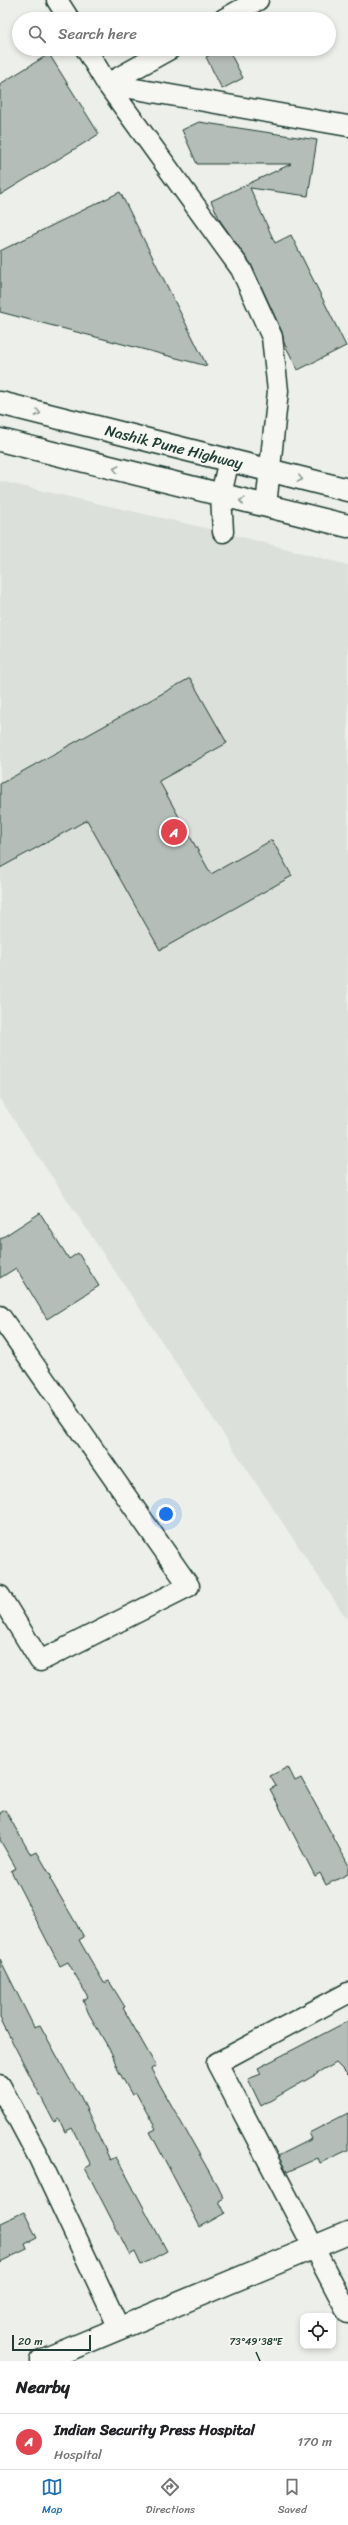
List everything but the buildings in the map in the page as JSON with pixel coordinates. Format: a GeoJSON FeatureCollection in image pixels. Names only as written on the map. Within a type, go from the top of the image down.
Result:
{"type":"FeatureCollection","features":[{"type":"Feature","properties":{"kind":"main road","name":"Nashik Pune Highway"},"geometry":{"type":"LineString","coordinates":[[0,403],[229,459],[269,472],[348,490]]}},
{"type":"Feature","properties":{"kind":"main road"},"geometry":{"type":"LineString","coordinates":[[0,440],[221,496],[348,526]]}},
{"type":"Feature","properties":{"kind":"main road"},"geometry":{"type":"LineString","coordinates":[[41,2361],[313,2247],[348,2234]]}},
{"type":"Feature","properties":{"kind":"street"},"geometry":{"type":"LineString","coordinates":[[57,0],[64,12]]}},
{"type":"Feature","properties":{"kind":"street"},"geometry":{"type":"LineString","coordinates":[[237,12],[258,0]]}},
{"type":"Feature","properties":{"kind":"street"},"geometry":{"type":"LineString","coordinates":[[90,56],[107,84],[241,269],[272,338],[278,391],[266,506]]}},
{"type":"Feature","properties":{"kind":"street"},"geometry":{"type":"LineString","coordinates":[[107,84],[157,56]]}},
{"type":"Feature","properties":{"kind":"street"},"geometry":{"type":"LineString","coordinates":[[107,84],[348,126]]}},
{"type":"Feature","properties":{"kind":"street"},"geometry":{"type":"LineString","coordinates":[[223,532],[221,496],[229,459]]}},
{"type":"Feature","properties":{"kind":"street"},"geometry":{"type":"LineString","coordinates":[[0,1316],[189,1586],[40,1661],[0,1596]]}},
{"type":"Feature","properties":{"kind":"street"},"geometry":{"type":"LineString","coordinates":[[348,1993],[217,2063],[348,2313]]}},
{"type":"Feature","properties":{"kind":"street"},"geometry":{"type":"LineString","coordinates":[[3,2097],[39,2158],[119,2328]]}},
{"type":"Feature","properties":{"kind":"shaded area"},"geometry":{"type":"Polygon","coordinates":[[[0,481],[223,532],[348,565],[348,1621],[0,1099],[0,481]]]}},
{"type":"Feature","properties":{"kind":"place","name":"Indian Security Press Hospital"},"geometry":{"type":"Point","coordinates":[174,832]}}]}
